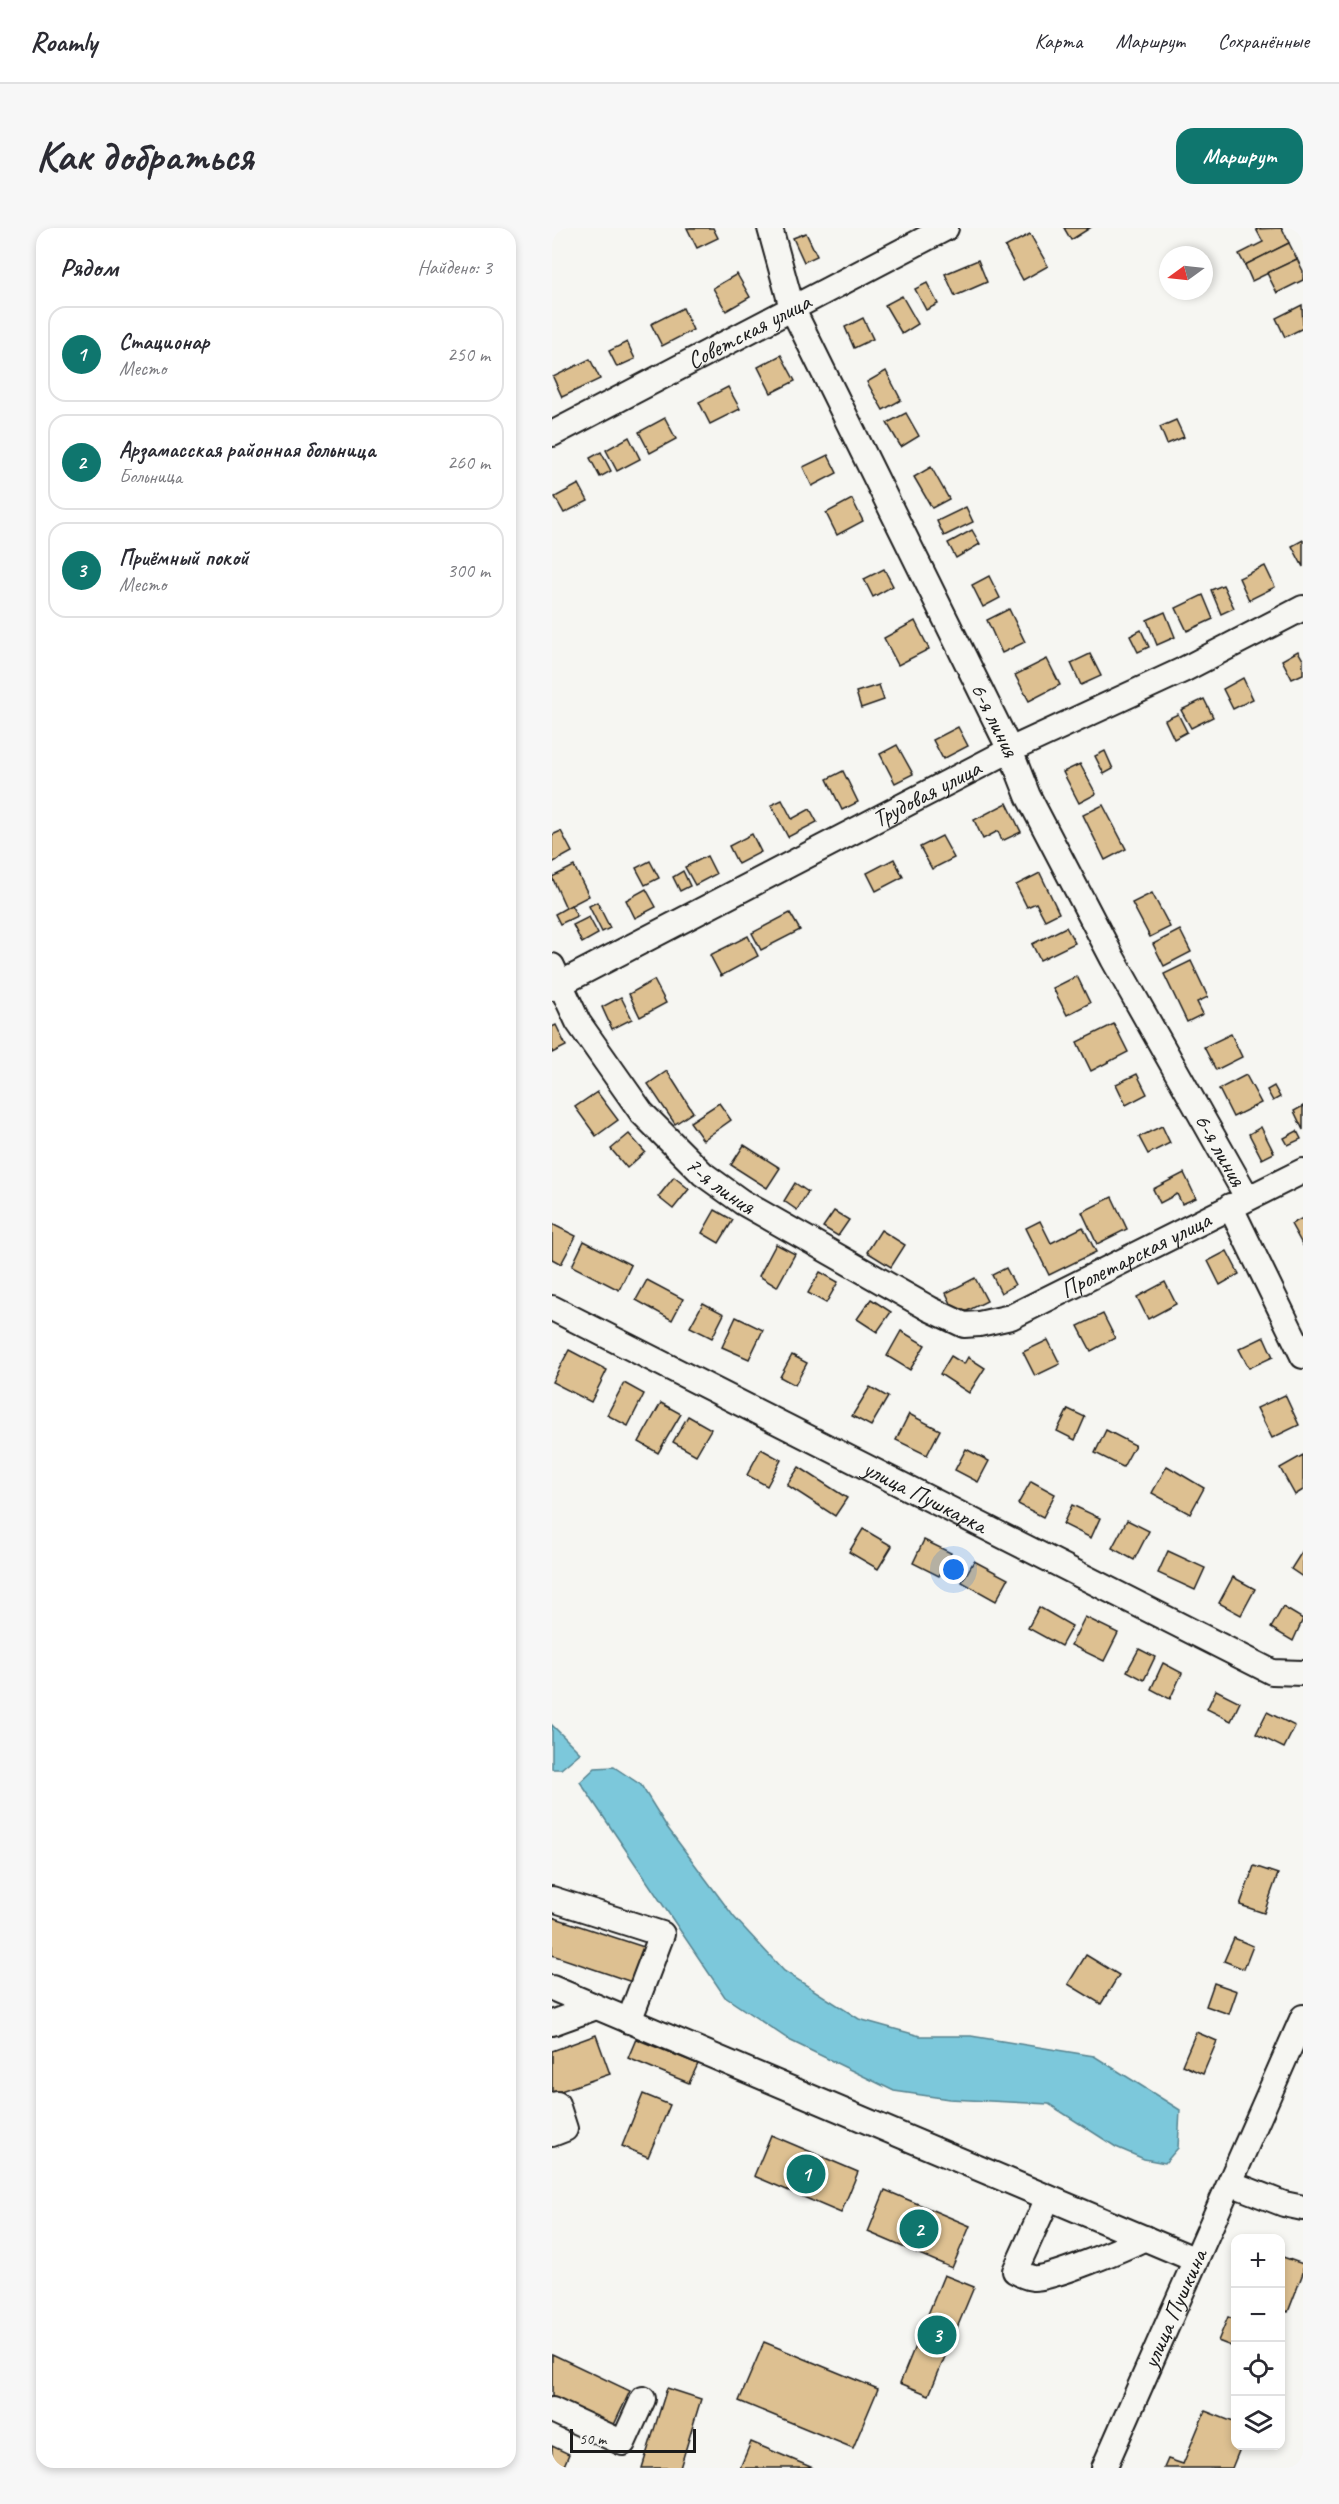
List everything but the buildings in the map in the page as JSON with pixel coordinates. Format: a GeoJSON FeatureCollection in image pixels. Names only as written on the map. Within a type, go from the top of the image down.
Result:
{"type":"FeatureCollection","features":[{"type":"Feature","properties":{"kind":"street","name":"6-я линия"},"geometry":{"type":"LineString","coordinates":[[770,228],[792,308],[1010,750],[1028,796],[1239,1201],[1303,1356]]}},
{"type":"Feature","properties":{"kind":"street","name":"Советская улица"},"geometry":{"type":"LineString","coordinates":[[552,434],[946,228]]}},
{"type":"Feature","properties":{"kind":"street","name":"Трудовая улица"},"geometry":{"type":"LineString","coordinates":[[555,979],[1010,750],[1184,670],[1303,608]]}},
{"type":"Feature","properties":{"kind":"street","name":"7-я линия"},"geometry":{"type":"LineString","coordinates":[[555,979],[578,1022],[642,1113],[703,1174],[742,1202],[930,1309],[964,1325]]}},
{"type":"Feature","properties":{"kind":"street","name":"Пролетарская улица"},"geometry":{"type":"LineString","coordinates":[[964,1325],[1011,1317],[1303,1171]]}},
{"type":"Feature","properties":{"kind":"street","name":"улица Пушкарка"},"geometry":{"type":"LineString","coordinates":[[552,1308],[1272,1672],[1303,1673]]}},
{"type":"Feature","properties":{"kind":"street"},"geometry":{"type":"LineString","coordinates":[[552,1899],[662,1934],[629,2021]]}},
{"type":"Feature","properties":{"kind":"street"},"geometry":{"type":"LineString","coordinates":[[552,1988],[1196,2260]]}},
{"type":"Feature","properties":{"kind":"street"},"geometry":{"type":"LineString","coordinates":[[552,2023],[596,2007]]}},
{"type":"Feature","properties":{"kind":"street","name":"улица Пушкина"},"geometry":{"type":"LineString","coordinates":[[1104,2468],[1303,2017]]}},
{"type":"Feature","properties":{"kind":"street"},"geometry":{"type":"LineString","coordinates":[[552,2106],[557,2104],[565,2129],[552,2134]]}},
{"type":"Feature","properties":{"kind":"street"},"geometry":{"type":"LineString","coordinates":[[1230,2183],[1284,2204],[1303,2208]]}},
{"type":"Feature","properties":{"kind":"street"},"geometry":{"type":"LineString","coordinates":[[1048,2198],[1015,2271],[1019,2273],[1035,2278],[1118,2252],[1145,2238]]}},
{"type":"Feature","properties":{"kind":"street"},"geometry":{"type":"LineString","coordinates":[[552,2410],[623,2442],[643,2399]]}},
{"type":"Feature","properties":{"kind":"water"},"geometry":{"type":"Polygon","coordinates":[[[552,1725],[580,1753],[561,1769],[552,1769],[552,1725]]]}},
{"type":"Feature","properties":{"kind":"water"},"geometry":{"type":"Polygon","coordinates":[[[614,1767],[641,1785],[667,1827],[734,1917],[784,1971],[859,2019],[920,2036],[971,2036],[1094,2056],[1180,2110],[1178,2148],[1165,2163],[1144,2159],[1116,2147],[1049,2104],[949,2099],[894,2091],[791,2041],[725,1997],[580,1782],[595,1768],[614,1767]]]}},
{"type":"Feature","properties":{"kind":"place","name":"Стационар"},"geometry":{"type":"Point","coordinates":[806,2174]}},
{"type":"Feature","properties":{"kind":"place","name":"Арзамасская районная больница"},"geometry":{"type":"Point","coordinates":[919,2229]}},
{"type":"Feature","properties":{"kind":"place","name":"Приёмный покой"},"geometry":{"type":"Point","coordinates":[937,2335]}}]}
